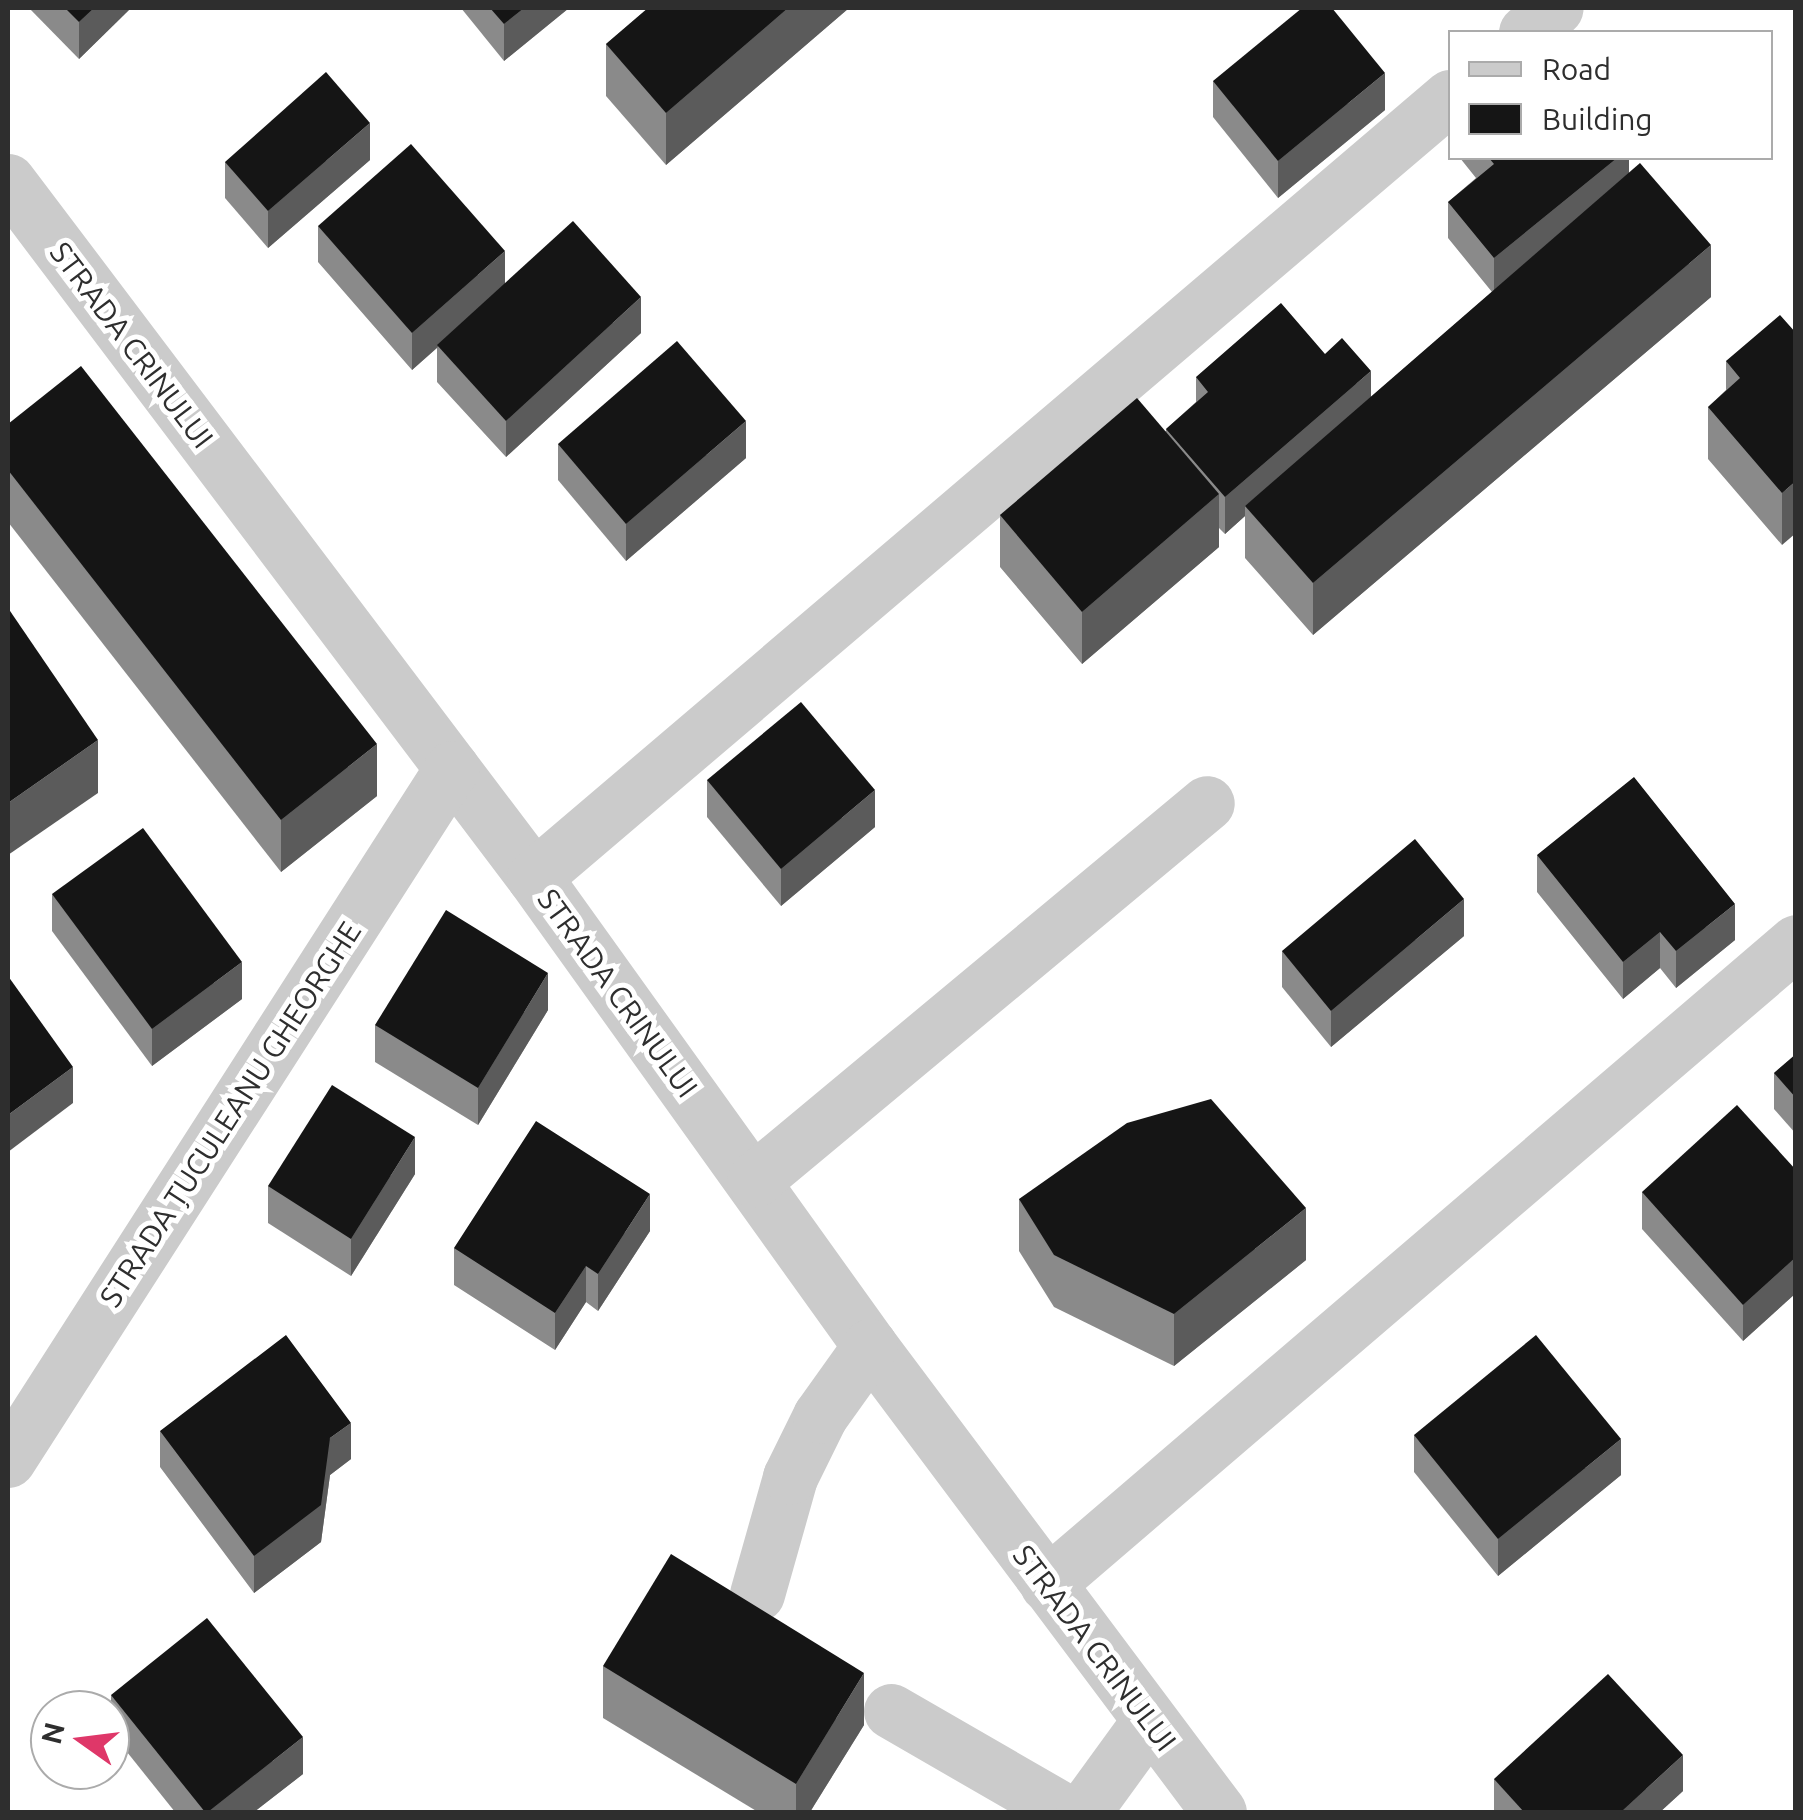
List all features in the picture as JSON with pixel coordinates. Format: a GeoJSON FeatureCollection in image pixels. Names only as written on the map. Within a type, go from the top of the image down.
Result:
{"type":"FeatureCollection","features":[{"type":"Feature","properties":{"kind":"street"},"geometry":{"type":"LineString","coordinates":[[1528,30],[1556,8]]}},
{"type":"Feature","properties":{"kind":"street"},"geometry":{"type":"LineString","coordinates":[[534,877],[1448,99]]}},
{"type":"Feature","properties":{"kind":"street","name":"STRADA CRINULUI"},"geometry":{"type":"LineString","coordinates":[[8,181],[534,877],[870,1346],[1219,1812]]}},
{"type":"Feature","properties":{"kind":"street","name":"STRADA ȚUCULEANU GHEORGHE"},"geometry":{"type":"LineString","coordinates":[[8,1460],[452,768]]}},
{"type":"Feature","properties":{"kind":"street"},"geometry":{"type":"LineString","coordinates":[[754,1180],[1207,803]]}},
{"type":"Feature","properties":{"kind":"street"},"geometry":{"type":"LineString","coordinates":[[1048,1584],[1796,942]]}},
{"type":"Feature","properties":{"kind":"street"},"geometry":{"type":"LineString","coordinates":[[757,1594],[776,1515],[797,1462],[820,1416],[870,1346]]}},
{"type":"Feature","properties":{"kind":"street"},"geometry":{"type":"LineString","coordinates":[[892,1711],[1066,1812]]}},
{"type":"Feature","properties":{"kind":"street"},"geometry":{"type":"LineString","coordinates":[[1084,1812],[1149,1720]]}},
{"type":"Feature","properties":{"kind":"building"},"geometry":{"type":"Polygon","coordinates":[[[65,8],[94,8],[79,22],[65,8]]]}},
{"type":"Feature","properties":{"kind":"building"},"geometry":{"type":"Polygon","coordinates":[[[490,8],[524,8],[504,24],[490,8]]]}},
{"type":"Feature","properties":{"kind":"building"},"geometry":{"type":"Polygon","coordinates":[[[648,8],[788,8],[666,113],[606,44],[648,8]]]}},
{"type":"Feature","properties":{"kind":"building"},"geometry":{"type":"Polygon","coordinates":[[[1302,8],[1332,8],[1385,73],[1278,161],[1213,81],[1302,8]]]}},
{"type":"Feature","properties":{"kind":"building"},"geometry":{"type":"Polygon","coordinates":[[[326,72],[370,123],[268,211],[225,162],[326,72]]]}},
{"type":"Feature","properties":{"kind":"building"},"geometry":{"type":"Polygon","coordinates":[[[411,144],[505,251],[412,333],[318,226],[411,144]]]}},
{"type":"Feature","properties":{"kind":"building"},"geometry":{"type":"Polygon","coordinates":[[[1491,160],[1615,160],[1494,258],[1448,202],[1494,164],[1491,160]]]}},
{"type":"Feature","properties":{"kind":"building"},"geometry":{"type":"Polygon","coordinates":[[[1640,163],[1711,245],[1313,583],[1245,506],[1640,163]]]}},
{"type":"Feature","properties":{"kind":"building"},"geometry":{"type":"Polygon","coordinates":[[[573,221],[641,297],[506,421],[437,345],[573,221]]]}},
{"type":"Feature","properties":{"kind":"building"},"geometry":{"type":"Polygon","coordinates":[[[1281,303],[1325,354],[1342,338],[1371,371],[1225,497],[1166,429],[1208,392],[1196,377],[1281,303]]]}},
{"type":"Feature","properties":{"kind":"building"},"geometry":{"type":"Polygon","coordinates":[[[1780,315],[1796,333],[1796,481],[1782,493],[1708,407],[1740,378],[1726,361],[1780,315]]]}},
{"type":"Feature","properties":{"kind":"building"},"geometry":{"type":"Polygon","coordinates":[[[677,341],[746,421],[626,524],[558,444],[677,341]]]}},
{"type":"Feature","properties":{"kind":"building"},"geometry":{"type":"Polygon","coordinates":[[[81,366],[377,744],[281,820],[8,470],[8,424],[81,366]]]}},
{"type":"Feature","properties":{"kind":"building"},"geometry":{"type":"Polygon","coordinates":[[[1137,398],[1219,494],[1082,612],[1000,515],[1137,398]]]}},
{"type":"Feature","properties":{"kind":"building"},"geometry":{"type":"Polygon","coordinates":[[[8,608],[98,740],[8,803],[8,608]]]}},
{"type":"Feature","properties":{"kind":"building"},"geometry":{"type":"Polygon","coordinates":[[[801,702],[875,790],[781,869],[707,780],[801,702]]]}},
{"type":"Feature","properties":{"kind":"building"},"geometry":{"type":"Polygon","coordinates":[[[1634,777],[1735,904],[1676,951],[1660,932],[1623,962],[1537,855],[1634,777]]]}},
{"type":"Feature","properties":{"kind":"building"},"geometry":{"type":"Polygon","coordinates":[[[143,828],[242,962],[152,1029],[52,894],[143,828]]]}},
{"type":"Feature","properties":{"kind":"building"},"geometry":{"type":"Polygon","coordinates":[[[1415,839],[1464,899],[1331,1011],[1282,951],[1415,839]]]}},
{"type":"Feature","properties":{"kind":"building"},"geometry":{"type":"Polygon","coordinates":[[[446,910],[548,973],[478,1088],[375,1025],[446,910]]]}},
{"type":"Feature","properties":{"kind":"building"},"geometry":{"type":"Polygon","coordinates":[[[8,976],[73,1067],[8,1115],[8,976]]]}},
{"type":"Feature","properties":{"kind":"building"},"geometry":{"type":"Polygon","coordinates":[[[1796,1054],[1796,1098],[1774,1073],[1796,1054]]]}},
{"type":"Feature","properties":{"kind":"building"},"geometry":{"type":"Polygon","coordinates":[[[332,1085],[415,1137],[351,1239],[268,1186],[332,1085]]]}},
{"type":"Feature","properties":{"kind":"building"},"geometry":{"type":"Polygon","coordinates":[[[1211,1099],[1306,1208],[1174,1314],[1054,1255],[1019,1199],[1127,1123],[1211,1099]]]}},
{"type":"Feature","properties":{"kind":"building"},"geometry":{"type":"Polygon","coordinates":[[[1737,1105],[1796,1170],[1796,1257],[1743,1305],[1642,1192],[1737,1105]]]}},
{"type":"Feature","properties":{"kind":"building"},"geometry":{"type":"Polygon","coordinates":[[[536,1121],[650,1194],[598,1274],[586,1266],[555,1313],[454,1248],[536,1121]]]}},
{"type":"Feature","properties":{"kind":"building"},"geometry":{"type":"Polygon","coordinates":[[[286,1335],[351,1423],[330,1438],[321,1505],[254,1556],[160,1431],[286,1335]]]}},
{"type":"Feature","properties":{"kind":"building"},"geometry":{"type":"Polygon","coordinates":[[[1536,1335],[1621,1439],[1498,1539],[1414,1435],[1536,1335]]]}},
{"type":"Feature","properties":{"kind":"building"},"geometry":{"type":"Polygon","coordinates":[[[671,1554],[864,1673],[796,1784],[603,1666],[671,1554]]]}},
{"type":"Feature","properties":{"kind":"building"},"geometry":{"type":"Polygon","coordinates":[[[207,1618],[303,1737],[205,1812],[130,1719],[130,1690],[117,1690],[207,1618]]]}},
{"type":"Feature","properties":{"kind":"building"},"geometry":{"type":"Polygon","coordinates":[[[1608,1674],[1683,1755],[1621,1812],[1524,1812],[1494,1779],[1608,1674]]]}}]}
